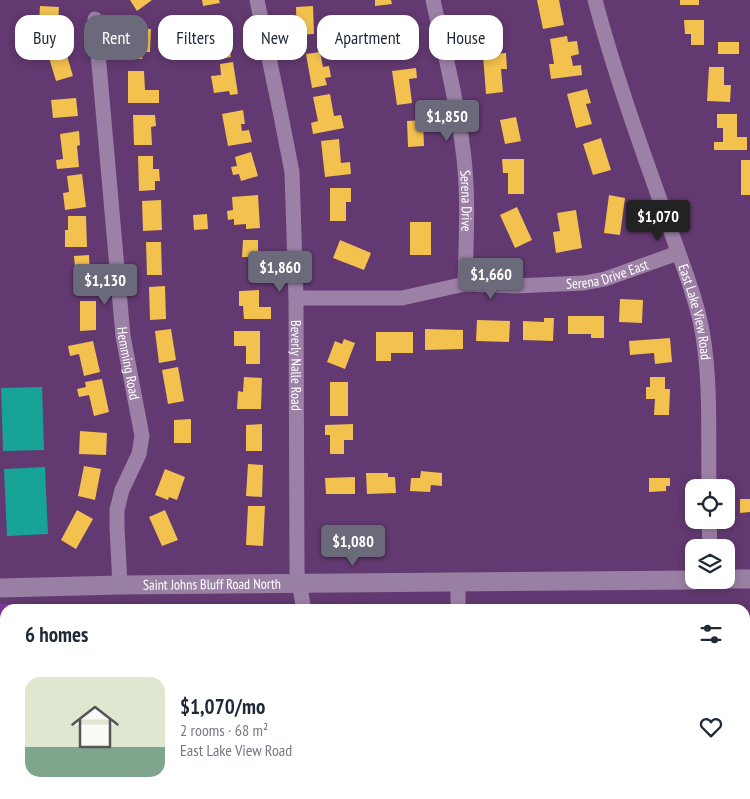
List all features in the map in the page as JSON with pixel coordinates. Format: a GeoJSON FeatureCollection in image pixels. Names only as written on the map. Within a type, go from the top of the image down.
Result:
{"type":"FeatureCollection","features":[{"type":"Feature","properties":{"kind":"main road"},"geometry":{"type":"LineString","coordinates":[[735,579],[750,579]]}},
{"type":"Feature","properties":{"kind":"main road","name":"Saint Johns Bluff Road North"},"geometry":{"type":"LineString","coordinates":[[0,588],[120,585],[685,580]]}},
{"type":"Feature","properties":{"kind":"street","name":"Beverly Nalle Road"},"geometry":{"type":"LineString","coordinates":[[256,0],[292,172],[296,298],[299,584],[303,596],[303,604]]}},
{"type":"Feature","properties":{"kind":"street","name":"Serena Drive"},"geometry":{"type":"LineString","coordinates":[[433,0],[458,116],[463,151],[466,185],[465,284]]}},
{"type":"Feature","properties":{"kind":"street","name":"East Lake View Road"},"geometry":{"type":"LineString","coordinates":[[595,0],[612,62],[678,253],[703,335],[707,366],[709,479]]}},
{"type":"Feature","properties":{"kind":"street","name":"Hemming Road"},"geometry":{"type":"LineString","coordinates":[[99,60],[123,336],[142,436],[138,454],[122,490],[117,510],[120,585]]}},
{"type":"Feature","properties":{"kind":"street","name":"Serena Drive East"},"geometry":{"type":"LineString","coordinates":[[296,298],[402,298],[465,284],[515,286],[584,283],[605,279],[678,253]]}},
{"type":"Feature","properties":{"kind":"street"},"geometry":{"type":"LineString","coordinates":[[458,582],[458,604]]}},
{"type":"Feature","properties":{"kind":"building: Homes"},"geometry":{"type":"Polygon","coordinates":[[[130,0],[152,0],[137,11],[130,0]]]}},
{"type":"Feature","properties":{"kind":"building: Homes"},"geometry":{"type":"Polygon","coordinates":[[[202,0],[219,0],[220,3],[203,6],[202,0]]]}},
{"type":"Feature","properties":{"kind":"building: Homes"},"geometry":{"type":"Polygon","coordinates":[[[375,0],[391,0],[392,4],[375,6],[375,0]]]}},
{"type":"Feature","properties":{"kind":"building: Homes"},"geometry":{"type":"Polygon","coordinates":[[[537,0],[559,0],[564,25],[543,29],[537,0]]]}},
{"type":"Feature","properties":{"kind":"building: Homes"},"geometry":{"type":"Polygon","coordinates":[[[680,0],[699,0],[699,5],[680,5],[680,0]]]}},
{"type":"Feature","properties":{"kind":"building: Homes"},"geometry":{"type":"Polygon","coordinates":[[[40,6],[59,7],[59,15],[39,15],[40,6]]]}},
{"type":"Feature","properties":{"kind":"building: Homes"},"geometry":{"type":"Polygon","coordinates":[[[313,6],[314,34],[307,34],[307,15],[296,15],[296,7],[313,6]]]}},
{"type":"Feature","properties":{"kind":"building: Homes"},"geometry":{"type":"Polygon","coordinates":[[[684,20],[704,20],[704,45],[691,45],[691,34],[685,34],[684,20]]]}},
{"type":"Feature","properties":{"kind":"building: Homes"},"geometry":{"type":"Polygon","coordinates":[[[148,29],[151,29],[150,52],[148,52],[148,29]]]}},
{"type":"Feature","properties":{"kind":"building: Homes"},"geometry":{"type":"Polygon","coordinates":[[[567,36],[568,42],[577,41],[579,54],[571,56],[573,66],[581,65],[582,75],[551,79],[549,64],[554,64],[550,39],[567,36]]]}},
{"type":"Feature","properties":{"kind":"building: Homes"},"geometry":{"type":"Polygon","coordinates":[[[718,42],[739,42],[739,54],[718,54],[718,42]]]}},
{"type":"Feature","properties":{"kind":"building: Homes"},"geometry":{"type":"Polygon","coordinates":[[[317,52],[317,60],[322,60],[323,67],[329,66],[331,77],[325,78],[327,85],[312,88],[307,54],[317,52]]]}},
{"type":"Feature","properties":{"kind":"building: Homes"},"geometry":{"type":"Polygon","coordinates":[[[503,53],[506,53],[507,69],[501,69],[503,92],[486,94],[483,60],[503,60],[503,53]]]}},
{"type":"Feature","properties":{"kind":"building: Homes"},"geometry":{"type":"Polygon","coordinates":[[[50,60],[68,60],[73,76],[56,81],[50,60]]]}},
{"type":"Feature","properties":{"kind":"building: Homes"},"geometry":{"type":"Polygon","coordinates":[[[233,62],[238,94],[230,95],[229,91],[214,93],[211,76],[221,75],[220,64],[233,62]]]}},
{"type":"Feature","properties":{"kind":"building: Homes"},"geometry":{"type":"Polygon","coordinates":[[[709,67],[724,67],[724,85],[731,85],[730,102],[707,101],[709,67]]]}},
{"type":"Feature","properties":{"kind":"building: Homes"},"geometry":{"type":"Polygon","coordinates":[[[416,68],[417,78],[409,79],[412,103],[397,105],[392,71],[416,68]]]}},
{"type":"Feature","properties":{"kind":"building: Homes"},"geometry":{"type":"Polygon","coordinates":[[[128,71],[144,71],[145,90],[159,90],[159,103],[128,103],[128,71]]]}},
{"type":"Feature","properties":{"kind":"building: Homes"},"geometry":{"type":"Polygon","coordinates":[[[587,89],[591,103],[586,104],[592,124],[576,128],[567,94],[587,89]]]}},
{"type":"Feature","properties":{"kind":"building: Homes"},"geometry":{"type":"Polygon","coordinates":[[[330,94],[334,116],[341,115],[344,128],[313,134],[311,123],[318,121],[313,97],[330,94]]]}},
{"type":"Feature","properties":{"kind":"building: Homes"},"geometry":{"type":"Polygon","coordinates":[[[76,98],[78,116],[53,118],[51,100],[76,98]]]}},
{"type":"Feature","properties":{"kind":"building: Homes"},"geometry":{"type":"Polygon","coordinates":[[[243,110],[245,124],[241,124],[242,131],[249,130],[252,142],[228,146],[222,114],[243,110]]]}},
{"type":"Feature","properties":{"kind":"building: Homes"},"geometry":{"type":"Polygon","coordinates":[[[717,114],[737,114],[737,137],[747,137],[747,150],[714,150],[714,142],[723,142],[723,128],[717,128],[717,114]]]}},
{"type":"Feature","properties":{"kind":"building: Homes"},"geometry":{"type":"Polygon","coordinates":[[[133,115],[155,115],[156,126],[151,127],[152,145],[134,145],[133,115]]]}},
{"type":"Feature","properties":{"kind":"building: Homes"},"geometry":{"type":"Polygon","coordinates":[[[516,117],[521,141],[505,144],[500,120],[516,117]]]}},
{"type":"Feature","properties":{"kind":"building: Homes"},"geometry":{"type":"Polygon","coordinates":[[[423,120],[424,146],[408,147],[407,121],[423,120]]]}},
{"type":"Feature","properties":{"kind":"building: Homes"},"geometry":{"type":"Polygon","coordinates":[[[79,131],[80,145],[77,146],[79,167],[57,169],[56,160],[63,159],[60,134],[79,131]]]}},
{"type":"Feature","properties":{"kind":"building: Homes"},"geometry":{"type":"Polygon","coordinates":[[[601,138],[611,170],[593,175],[583,144],[601,138]]]}},
{"type":"Feature","properties":{"kind":"building: Homes"},"geometry":{"type":"Polygon","coordinates":[[[339,139],[341,163],[350,162],[351,174],[325,177],[321,141],[339,139]]]}},
{"type":"Feature","properties":{"kind":"building: Homes"},"geometry":{"type":"Polygon","coordinates":[[[251,152],[258,176],[241,181],[239,174],[233,175],[231,167],[237,166],[235,157],[251,152]]]}},
{"type":"Feature","properties":{"kind":"building: Homes"},"geometry":{"type":"Polygon","coordinates":[[[138,156],[153,156],[153,169],[159,169],[160,181],[155,181],[155,190],[139,191],[138,156]]]}},
{"type":"Feature","properties":{"kind":"building: Homes"},"geometry":{"type":"Polygon","coordinates":[[[502,159],[524,159],[524,194],[508,194],[508,173],[503,173],[502,159]]]}},
{"type":"Feature","properties":{"kind":"building: Homes"},"geometry":{"type":"Polygon","coordinates":[[[741,160],[750,160],[750,195],[741,195],[741,160]]]}},
{"type":"Feature","properties":{"kind":"building: Homes"},"geometry":{"type":"Polygon","coordinates":[[[82,174],[86,207],[65,210],[63,193],[69,192],[67,176],[82,174]]]}},
{"type":"Feature","properties":{"kind":"building: Homes"},"geometry":{"type":"Polygon","coordinates":[[[330,188],[351,188],[351,202],[346,202],[346,221],[330,221],[330,188]]]}},
{"type":"Feature","properties":{"kind":"building: Homes"},"geometry":{"type":"Polygon","coordinates":[[[258,195],[260,228],[246,229],[246,224],[234,225],[234,219],[228,220],[227,211],[233,210],[232,197],[258,195]]]}},
{"type":"Feature","properties":{"kind":"building: Homes"},"geometry":{"type":"Polygon","coordinates":[[[609,195],[625,198],[620,235],[604,233],[609,195]]]}},
{"type":"Feature","properties":{"kind":"building: Homes"},"geometry":{"type":"Polygon","coordinates":[[[161,200],[162,230],[143,231],[142,201],[161,200]]]}},
{"type":"Feature","properties":{"kind":"building: Homes"},"geometry":{"type":"Polygon","coordinates":[[[517,207],[532,240],[515,248],[500,215],[517,207]]]}},
{"type":"Feature","properties":{"kind":"building: Homes"},"geometry":{"type":"Polygon","coordinates":[[[576,210],[582,248],[556,253],[553,232],[560,231],[557,213],[576,210]]]}},
{"type":"Feature","properties":{"kind":"building: Homes"},"geometry":{"type":"Polygon","coordinates":[[[207,214],[208,229],[194,230],[193,215],[207,214]]]}},
{"type":"Feature","properties":{"kind":"building: Homes"},"geometry":{"type":"Polygon","coordinates":[[[68,216],[86,216],[87,247],[65,247],[65,230],[68,230],[68,216]]]}},
{"type":"Feature","properties":{"kind":"building: Homes"},"geometry":{"type":"Polygon","coordinates":[[[410,222],[431,222],[431,255],[410,255],[410,222]]]}},
{"type":"Feature","properties":{"kind":"building: Homes"},"geometry":{"type":"Polygon","coordinates":[[[243,240],[258,240],[258,257],[242,257],[243,240]]]}},
{"type":"Feature","properties":{"kind":"building: Homes"},"geometry":{"type":"Polygon","coordinates":[[[340,240],[371,253],[364,270],[333,258],[340,240]]]}},
{"type":"Feature","properties":{"kind":"building: Homes"},"geometry":{"type":"Polygon","coordinates":[[[146,242],[161,242],[162,275],[147,275],[146,242]]]}},
{"type":"Feature","properties":{"kind":"building: Homes"},"geometry":{"type":"Polygon","coordinates":[[[89,255],[90,277],[76,278],[74,256],[89,255]]]}},
{"type":"Feature","properties":{"kind":"building: Homes"},"geometry":{"type":"Polygon","coordinates":[[[165,286],[166,319],[150,320],[149,287],[165,286]]]}},
{"type":"Feature","properties":{"kind":"building: Homes"},"geometry":{"type":"Polygon","coordinates":[[[259,290],[259,307],[271,307],[271,319],[244,319],[243,306],[239,306],[239,291],[259,290]]]}},
{"type":"Feature","properties":{"kind":"building: Homes"},"geometry":{"type":"Polygon","coordinates":[[[620,299],[643,300],[642,323],[619,322],[620,299]]]}},
{"type":"Feature","properties":{"kind":"building: Homes"},"geometry":{"type":"Polygon","coordinates":[[[80,301],[96,301],[96,330],[80,331],[80,301]]]}},
{"type":"Feature","properties":{"kind":"building: Homes"},"geometry":{"type":"Polygon","coordinates":[[[568,316],[604,316],[604,338],[591,338],[591,334],[568,334],[568,316]]]}},
{"type":"Feature","properties":{"kind":"building: Homes"},"geometry":{"type":"Polygon","coordinates":[[[544,318],[554,318],[553,341],[523,340],[523,321],[544,322],[544,318]]]}},
{"type":"Feature","properties":{"kind":"building: Homes"},"geometry":{"type":"Polygon","coordinates":[[[477,320],[510,321],[509,342],[476,341],[477,320]]]}},
{"type":"Feature","properties":{"kind":"building: Homes"},"geometry":{"type":"Polygon","coordinates":[[[171,329],[176,360],[159,363],[155,331],[171,329]]]}},
{"type":"Feature","properties":{"kind":"building: Homes"},"geometry":{"type":"Polygon","coordinates":[[[425,329],[463,330],[463,349],[425,350],[425,329]]]}},
{"type":"Feature","properties":{"kind":"building: Homes"},"geometry":{"type":"Polygon","coordinates":[[[234,331],[260,331],[260,364],[246,364],[246,346],[234,346],[234,331]]]}},
{"type":"Feature","properties":{"kind":"building: Homes"},"geometry":{"type":"Polygon","coordinates":[[[376,332],[413,332],[413,353],[391,353],[391,361],[376,361],[376,332]]]}},
{"type":"Feature","properties":{"kind":"building: Homes"},"geometry":{"type":"Polygon","coordinates":[[[670,338],[672,362],[655,364],[654,353],[630,355],[629,341],[670,338]]]}},
{"type":"Feature","properties":{"kind":"building: Homes"},"geometry":{"type":"Polygon","coordinates":[[[344,339],[355,343],[345,369],[327,362],[335,341],[342,344],[344,339]]]}},
{"type":"Feature","properties":{"kind":"building: Homes"},"geometry":{"type":"Polygon","coordinates":[[[93,341],[100,372],[84,376],[79,354],[70,356],[68,346],[93,341]]]}},
{"type":"Feature","properties":{"kind":"building: Homes"},"geometry":{"type":"Polygon","coordinates":[[[178,367],[184,401],[168,404],[162,370],[178,367]]]}},
{"type":"Feature","properties":{"kind":"building: Homes"},"geometry":{"type":"Polygon","coordinates":[[[244,377],[262,378],[261,409],[237,409],[238,391],[243,392],[244,377]]]}},
{"type":"Feature","properties":{"kind":"building: Homes"},"geometry":{"type":"Polygon","coordinates":[[[650,377],[665,377],[665,389],[670,389],[669,415],[654,415],[655,399],[646,399],[646,387],[650,387],[650,377]]]}},
{"type":"Feature","properties":{"kind":"building: Homes"},"geometry":{"type":"Polygon","coordinates":[[[102,379],[109,412],[94,416],[89,395],[79,397],[77,389],[86,387],[85,382],[102,379]]]}},
{"type":"Feature","properties":{"kind":"building: Homes"},"geometry":{"type":"Polygon","coordinates":[[[330,382],[348,382],[348,416],[330,416],[330,382]]]}},
{"type":"Feature","properties":{"kind":"building: Homes"},"geometry":{"type":"Polygon","coordinates":[[[191,419],[191,443],[174,443],[174,420],[191,419]]]}},
{"type":"Feature","properties":{"kind":"building: Homes"},"geometry":{"type":"Polygon","coordinates":[[[262,424],[262,451],[246,451],[246,425],[262,424]]]}},
{"type":"Feature","properties":{"kind":"building: Homes"},"geometry":{"type":"Polygon","coordinates":[[[353,424],[353,440],[344,440],[344,454],[330,454],[330,435],[325,435],[325,425],[353,424]]]}},
{"type":"Feature","properties":{"kind":"building: Homes"},"geometry":{"type":"Polygon","coordinates":[[[80,431],[107,433],[106,455],[79,454],[80,431]]]}},
{"type":"Feature","properties":{"kind":"building: Homes"},"geometry":{"type":"Polygon","coordinates":[[[248,464],[263,465],[262,497],[246,496],[248,464]]]}},
{"type":"Feature","properties":{"kind":"building: Homes"},"geometry":{"type":"Polygon","coordinates":[[[84,466],[101,469],[95,500],[78,496],[84,466]]]}},
{"type":"Feature","properties":{"kind":"building: Homes"},"geometry":{"type":"Polygon","coordinates":[[[165,469],[185,477],[177,500],[169,497],[168,500],[155,495],[165,469]]]}},
{"type":"Feature","properties":{"kind":"building: Homes"},"geometry":{"type":"Polygon","coordinates":[[[421,471],[442,473],[442,486],[431,485],[430,492],[410,491],[411,478],[420,478],[421,471]]]}},
{"type":"Feature","properties":{"kind":"building: Homes"},"geometry":{"type":"Polygon","coordinates":[[[366,473],[388,473],[388,477],[395,477],[396,493],[367,494],[366,473]]]}},
{"type":"Feature","properties":{"kind":"building: Homes"},"geometry":{"type":"Polygon","coordinates":[[[355,477],[355,494],[326,494],[325,478],[355,477]]]}},
{"type":"Feature","properties":{"kind":"building: Homes"},"geometry":{"type":"Polygon","coordinates":[[[649,478],[670,478],[670,486],[666,486],[666,491],[649,492],[649,478]]]}},
{"type":"Feature","properties":{"kind":"building: Homes"},"geometry":{"type":"Polygon","coordinates":[[[740,499],[750,499],[750,512],[740,513],[740,499]]]}},
{"type":"Feature","properties":{"kind":"building: Homes"},"geometry":{"type":"Polygon","coordinates":[[[248,506],[265,506],[263,546],[246,545],[248,506]]]}},
{"type":"Feature","properties":{"kind":"building: Homes"},"geometry":{"type":"Polygon","coordinates":[[[77,510],[93,519],[76,549],[61,540],[77,510]]]}},
{"type":"Feature","properties":{"kind":"building: Homes"},"geometry":{"type":"Polygon","coordinates":[[[165,510],[178,540],[162,546],[149,517],[165,510]]]}},
{"type":"Feature","properties":{"kind":"building: Public"},"geometry":{"type":"Polygon","coordinates":[[[42,387],[44,450],[3,451],[1,388],[42,387]]]}},
{"type":"Feature","properties":{"kind":"building: Public"},"geometry":{"type":"Polygon","coordinates":[[[45,467],[48,534],[7,536],[4,469],[45,467]]]}}]}
